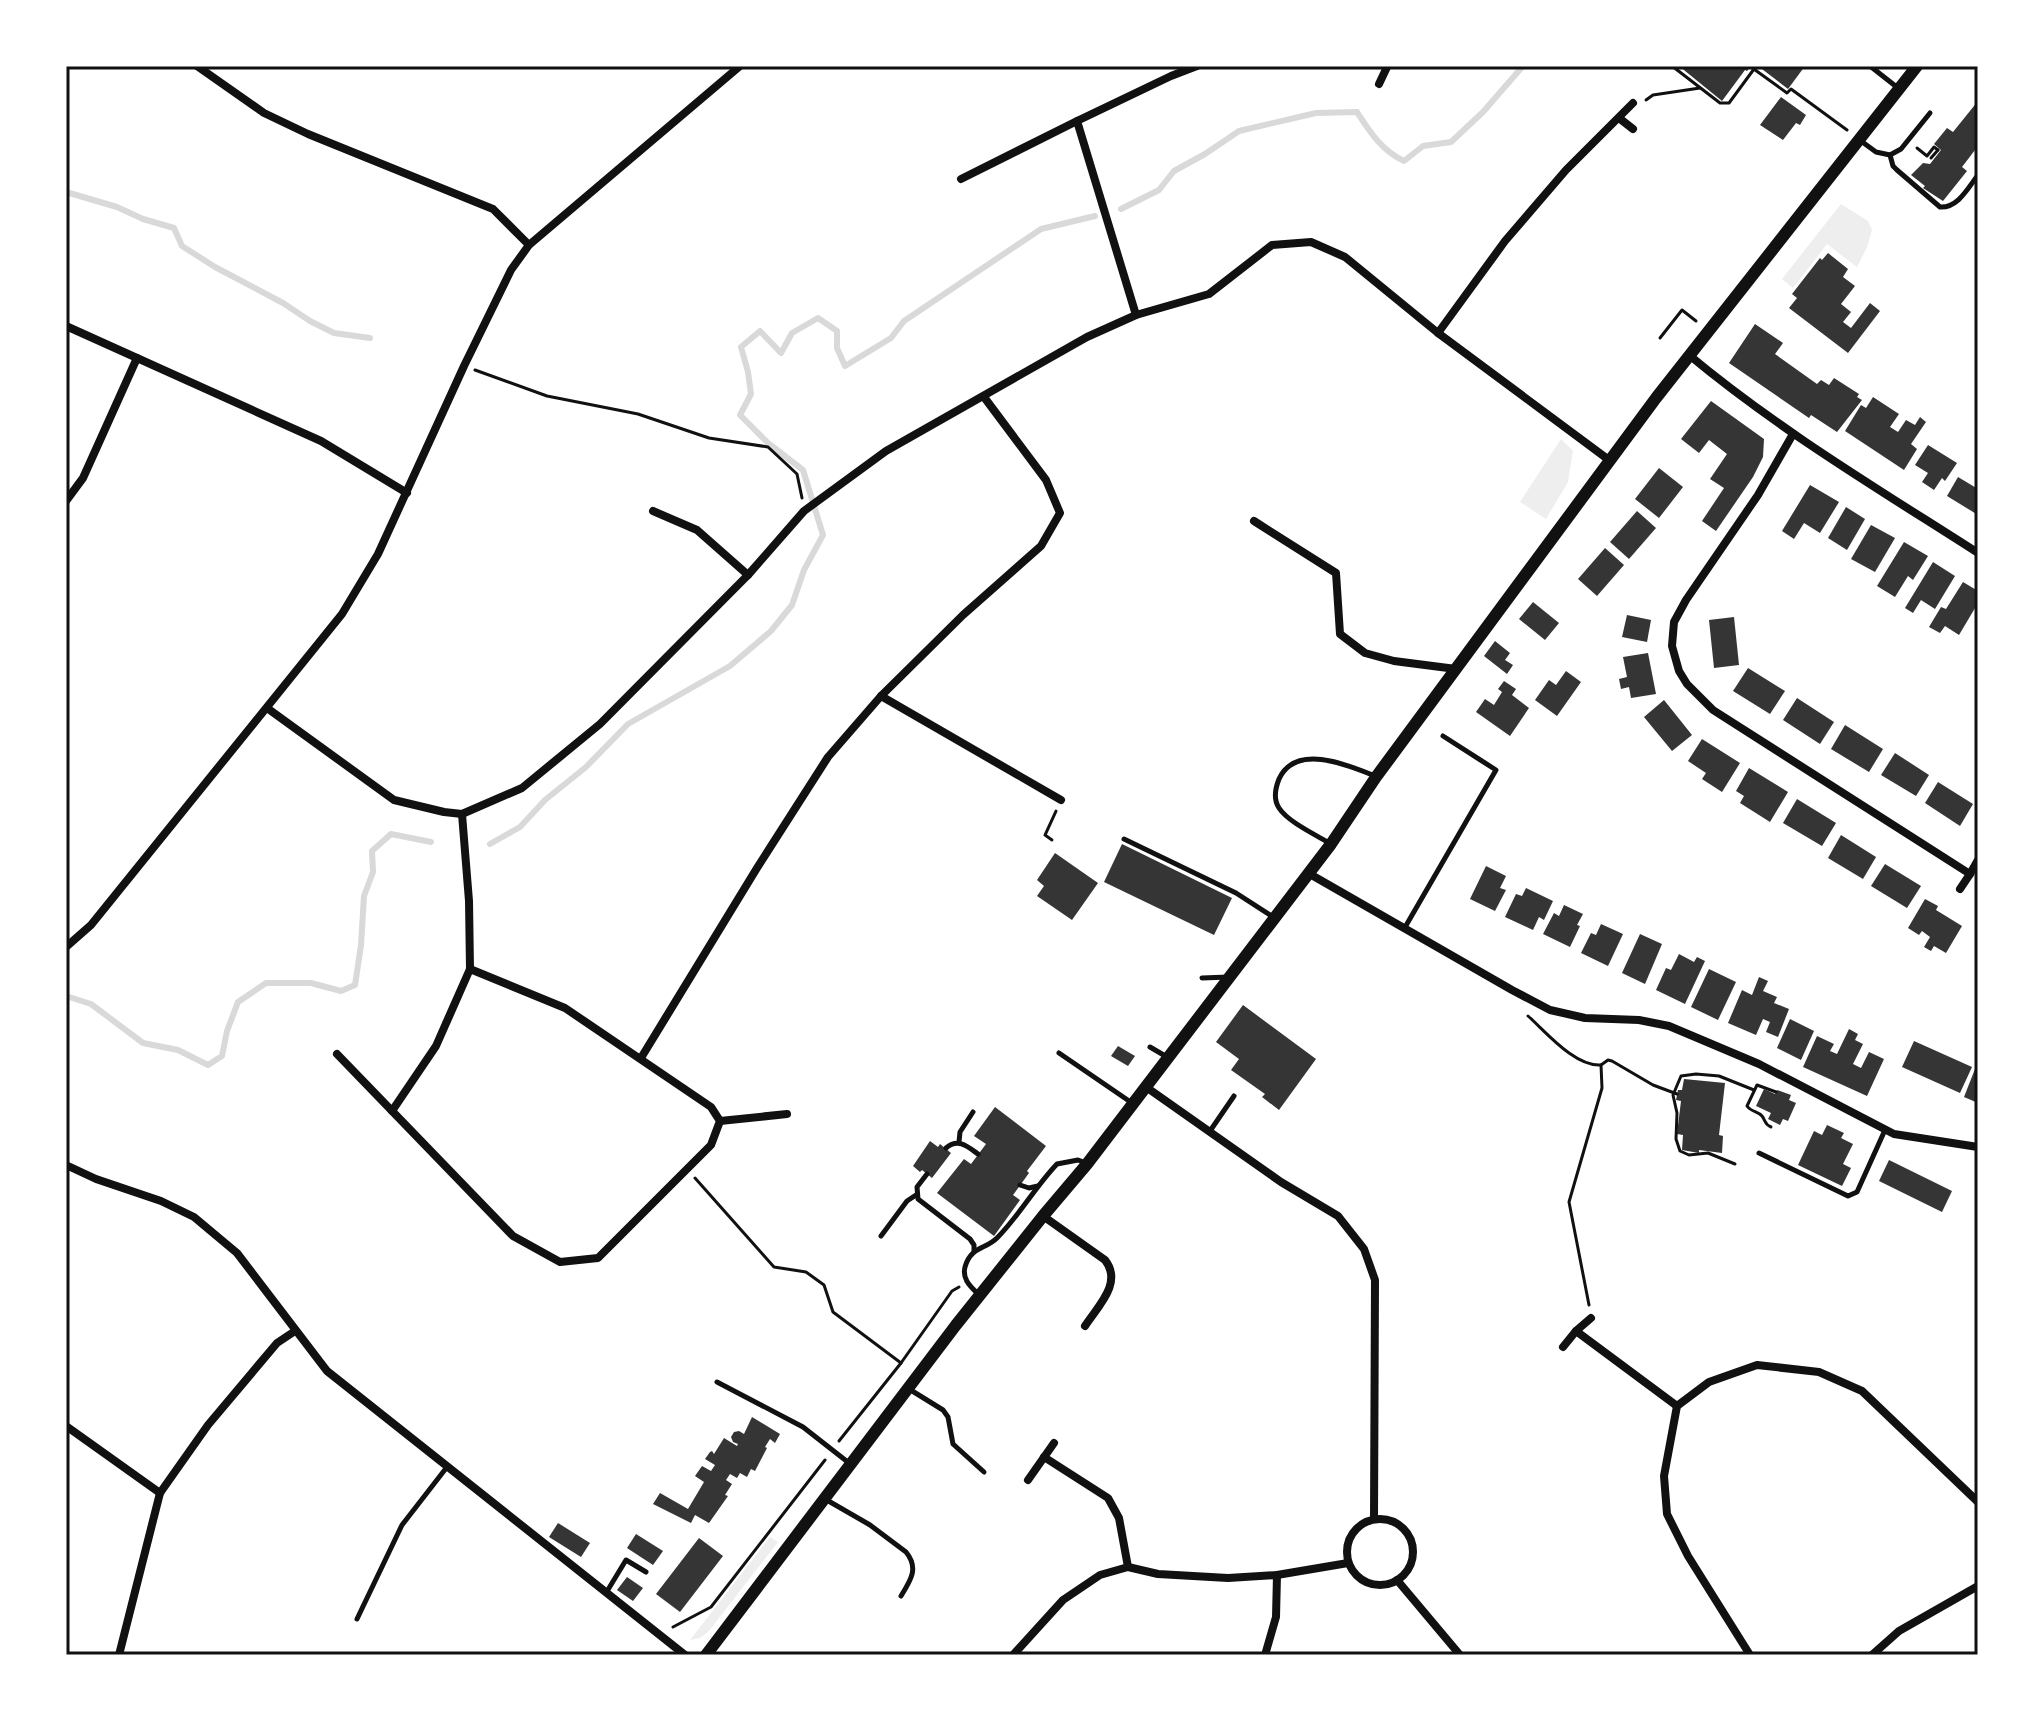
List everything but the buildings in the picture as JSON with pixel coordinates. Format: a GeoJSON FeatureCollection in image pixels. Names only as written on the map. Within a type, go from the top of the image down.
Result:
{"type":"FeatureCollection","features":[{"type":"Feature","properties":{"kind":"street"},"geometry":{"type":"LineString","coordinates":[[197,66],[264,113],[493,209],[529,245]]}},
{"type":"Feature","properties":{"kind":"street"},"geometry":{"type":"LineString","coordinates":[[66,947],[91,925],[342,614],[378,554],[464,366],[511,270],[529,245],[740,66]]}},
{"type":"Feature","properties":{"kind":"street"},"geometry":{"type":"LineString","coordinates":[[961,179],[1197,66]]}},
{"type":"Feature","properties":{"kind":"street"},"geometry":{"type":"LineString","coordinates":[[1379,84],[1387,67],[1384,66]]}},
{"type":"Feature","properties":{"kind":"street"},"geometry":{"type":"LineString","coordinates":[[706,1655],[850,1463],[1087,1164],[1331,844],[1376,777],[1689,355],[1917,66]]}},
{"type":"Feature","properties":{"kind":"street"},"geometry":{"type":"LineString","coordinates":[[1438,333],[1505,241],[1566,170],[1633,103]]}},
{"type":"Feature","properties":{"kind":"street"},"geometry":{"type":"LineString","coordinates":[[1619,118],[1633,129]]}},
{"type":"Feature","properties":{"kind":"street"},"geometry":{"type":"LineString","coordinates":[[1077,121],[1136,315]]}},
{"type":"Feature","properties":{"kind":"street"},"geometry":{"type":"LineString","coordinates":[[267,708],[394,800],[462,814],[522,788],[600,724],[748,575],[810,506],[886,451],[1087,337],[1136,315],[1209,294],[1272,245],[1311,242],[1345,257],[1438,333],[1609,460]]}},
{"type":"Feature","properties":{"kind":"street"},"geometry":{"type":"LineString","coordinates":[[66,326],[321,441],[407,493]]}},
{"type":"Feature","properties":{"kind":"street"},"geometry":{"type":"LineString","coordinates":[[1689,355],[1793,434],[1978,553]]}},
{"type":"Feature","properties":{"kind":"street"},"geometry":{"type":"LineString","coordinates":[[66,501],[83,478],[137,358]]}},
{"type":"Feature","properties":{"kind":"street"},"geometry":{"type":"LineString","coordinates":[[641,1058],[828,757],[881,696],[963,615],[1041,546],[1060,513],[1046,480],[984,397]]}},
{"type":"Feature","properties":{"kind":"street"},"geometry":{"type":"LineString","coordinates":[[1793,434],[1749,510],[1679,611],[1674,622],[1672,646],[1679,671],[1693,691],[1713,710],[1970,874]]}},
{"type":"Feature","properties":{"kind":"street"},"geometry":{"type":"LineString","coordinates":[[653,511],[697,530],[748,575]]}},
{"type":"Feature","properties":{"kind":"street"},"geometry":{"type":"LineString","coordinates":[[1254,521],[1336,573],[1340,634],[1365,653],[1394,661],[1456,669]]}},
{"type":"Feature","properties":{"kind":"street"},"geometry":{"type":"LineString","coordinates":[[881,696],[1061,800]]}},
{"type":"Feature","properties":{"kind":"street"},"geometry":{"type":"LineString","coordinates":[[392,1111],[436,1046],[470,969],[469,901],[462,814]]}},
{"type":"Feature","properties":{"kind":"street"},"geometry":{"type":"LineString","coordinates":[[1960,889],[1978,860]]}},
{"type":"Feature","properties":{"kind":"street"},"geometry":{"type":"LineString","coordinates":[[1308,873],[1550,1010],[1585,1018],[1639,1020],[1669,1026],[1759,1064],[1894,1134],[1978,1147]]}},
{"type":"Feature","properties":{"kind":"street"},"geometry":{"type":"LineString","coordinates":[[470,969],[565,1008],[711,1107],[720,1121]]}},
{"type":"Feature","properties":{"kind":"street"},"geometry":{"type":"LineString","coordinates":[[337,1054],[513,1236],[560,1262],[598,1258],[711,1145],[720,1121]]}},
{"type":"Feature","properties":{"kind":"street"},"geometry":{"type":"LineString","coordinates":[[1146,1087],[1281,1182],[1338,1216],[1364,1249],[1375,1280],[1374,1518]]}},
{"type":"Feature","properties":{"kind":"street"},"geometry":{"type":"LineString","coordinates":[[720,1121],[787,1114]]}},
{"type":"Feature","properties":{"kind":"street"},"geometry":{"type":"LineString","coordinates":[[66,1165],[96,1179],[161,1201],[194,1217],[237,1253],[327,1371],[685,1655]]}},
{"type":"Feature","properties":{"kind":"street"},"geometry":{"type":"LineString","coordinates":[[1043,1216],[1110,1266],[1112,1281],[1109,1290],[1085,1326]]}},
{"type":"Feature","properties":{"kind":"street"},"geometry":{"type":"LineString","coordinates":[[1563,1347],[1591,1318]]}},
{"type":"Feature","properties":{"kind":"street"},"geometry":{"type":"LineString","coordinates":[[119,1655],[160,1493],[208,1425],[277,1343],[295,1331]]}},
{"type":"Feature","properties":{"kind":"street"},"geometry":{"type":"LineString","coordinates":[[1576,1331],[1677,1406]]}},
{"type":"Feature","properties":{"kind":"street"},"geometry":{"type":"LineString","coordinates":[[1750,1655],[1688,1556],[1667,1514],[1664,1476],[1677,1406],[1709,1382],[1757,1365],[1819,1372],[1862,1391],[1978,1502]]}},
{"type":"Feature","properties":{"kind":"street"},"geometry":{"type":"LineString","coordinates":[[66,1426],[160,1493]]}},
{"type":"Feature","properties":{"kind":"street"},"geometry":{"type":"LineString","coordinates":[[1028,1480],[1054,1443]]}},
{"type":"Feature","properties":{"kind":"street"},"geometry":{"type":"LineString","coordinates":[[1044,1457],[1108,1498],[1119,1518],[1128,1567]]}},
{"type":"Feature","properties":{"kind":"street"},"geometry":{"type":"LineString","coordinates":[[1374,1518],[1390,1519],[1407,1532],[1412,1545],[1412,1562],[1397,1580],[1382,1585],[1370,1584],[1355,1575],[1348,1563],[1346,1547],[1358,1525],[1374,1518]]}},
{"type":"Feature","properties":{"kind":"street"},"geometry":{"type":"LineString","coordinates":[[1013,1655],[1063,1600],[1100,1575],[1128,1567],[1158,1574],[1228,1578],[1277,1575],[1348,1563]]}},
{"type":"Feature","properties":{"kind":"street"},"geometry":{"type":"LineString","coordinates":[[1265,1655],[1276,1617],[1277,1575]]}},
{"type":"Feature","properties":{"kind":"street"},"geometry":{"type":"LineString","coordinates":[[1397,1580],[1460,1655]]}},
{"type":"Feature","properties":{"kind":"street"},"geometry":{"type":"LineString","coordinates":[[1872,1655],[1899,1631],[1978,1586]]}},
{"type":"Feature","properties":{"kind":"lane"},"geometry":{"type":"LineString","coordinates":[[1870,66],[1899,89]]}},
{"type":"Feature","properties":{"kind":"lane"},"geometry":{"type":"LineString","coordinates":[[1859,139],[1876,152],[1890,155],[1901,149],[1930,113]]}},
{"type":"Feature","properties":{"kind":"lane"},"geometry":{"type":"LineString","coordinates":[[1890,155],[1893,166],[1940,207],[1951,207],[1956,203],[1978,175]]}},
{"type":"Feature","properties":{"kind":"lane"},"geometry":{"type":"LineString","coordinates":[[1404,929],[1496,770],[1443,736]]}},
{"type":"Feature","properties":{"kind":"lane"},"geometry":{"type":"LineString","coordinates":[[1331,844],[1285,816],[1278,807],[1274,796],[1283,771],[1301,761],[1319,759],[1348,765],[1376,777]]}},
{"type":"Feature","properties":{"kind":"lane"},"geometry":{"type":"LineString","coordinates":[[1124,839],[1236,893],[1274,918]]}},
{"type":"Feature","properties":{"kind":"lane"},"geometry":{"type":"LineString","coordinates":[[1202,978],[1229,977]]}},
{"type":"Feature","properties":{"kind":"lane"},"geometry":{"type":"LineString","coordinates":[[1150,1047],[1168,1058]]}},
{"type":"Feature","properties":{"kind":"lane"},"geometry":{"type":"LineString","coordinates":[[1059,1053],[1133,1104]]}},
{"type":"Feature","properties":{"kind":"lane"},"geometry":{"type":"LineString","coordinates":[[1210,1131],[1234,1096]]}},
{"type":"Feature","properties":{"kind":"lane"},"geometry":{"type":"LineString","coordinates":[[959,1142],[960,1132],[973,1112]]}},
{"type":"Feature","properties":{"kind":"lane"},"geometry":{"type":"LineString","coordinates":[[1759,1153],[1848,1196],[1857,1192],[1886,1129]]}},
{"type":"Feature","properties":{"kind":"lane"},"geometry":{"type":"LineString","coordinates":[[946,1148],[959,1142],[978,1154]]}},
{"type":"Feature","properties":{"kind":"lane"},"geometry":{"type":"LineString","coordinates":[[973,1252],[997,1238],[1057,1164],[1078,1160],[1087,1164]]}},
{"type":"Feature","properties":{"kind":"lane"},"geometry":{"type":"LineString","coordinates":[[927,1174],[917,1187],[916,1195],[974,1245],[964,1270],[967,1282],[980,1296]]}},
{"type":"Feature","properties":{"kind":"lane"},"geometry":{"type":"LineString","coordinates":[[1020,1185],[1029,1188],[1038,1186]]}},
{"type":"Feature","properties":{"kind":"lane"},"geometry":{"type":"LineString","coordinates":[[881,1236],[907,1201],[916,1195]]}},
{"type":"Feature","properties":{"kind":"lane"},"geometry":{"type":"LineString","coordinates":[[717,1382],[803,1427],[850,1463]]}},
{"type":"Feature","properties":{"kind":"lane"},"geometry":{"type":"LineString","coordinates":[[908,1388],[943,1410],[948,1417],[953,1444],[984,1472]]}},
{"type":"Feature","properties":{"kind":"lane"},"geometry":{"type":"LineString","coordinates":[[357,1619],[402,1525],[447,1467]]}},
{"type":"Feature","properties":{"kind":"lane"},"geometry":{"type":"LineString","coordinates":[[824,1499],[870,1525],[910,1557],[912,1579],[901,1596]]}},
{"type":"Feature","properties":{"kind":"lane"},"geometry":{"type":"LineString","coordinates":[[606,1593],[626,1560],[646,1572]]}},
{"type":"Feature","properties":{"kind":"path"},"geometry":{"type":"LineString","coordinates":[[1672,66],[1720,103],[1726,104],[1752,68],[1787,93],[1791,89],[1839,124]]}},
{"type":"Feature","properties":{"kind":"path"},"geometry":{"type":"LineString","coordinates":[[1633,103],[1643,103],[1653,95],[1700,88]]}},
{"type":"Feature","properties":{"kind":"path"},"geometry":{"type":"LineString","coordinates":[[1908,140],[1930,158],[1934,147],[1937,148]]}},
{"type":"Feature","properties":{"kind":"path"},"geometry":{"type":"LineString","coordinates":[[1660,338],[1682,310],[1709,331]]}},
{"type":"Feature","properties":{"kind":"path"},"geometry":{"type":"LineString","coordinates":[[464,366],[547,396],[638,414],[709,438],[768,447],[797,474],[810,506]]}},
{"type":"Feature","properties":{"kind":"path"},"geometry":{"type":"LineString","coordinates":[[1052,840],[1045,835],[1061,800]]}},
{"type":"Feature","properties":{"kind":"path"},"geometry":{"type":"LineString","coordinates":[[1523,1012],[1589,1065],[1612,1061],[1675,1094]]}},
{"type":"Feature","properties":{"kind":"path"},"geometry":{"type":"LineString","coordinates":[[1591,1318],[1569,1202],[1602,1088],[1601,1065]]}},
{"type":"Feature","properties":{"kind":"path"},"geometry":{"type":"LineString","coordinates":[[1735,1164],[1708,1153],[1689,1155],[1680,1151],[1676,1139],[1675,1094],[1679,1078],[1686,1074],[1719,1076],[1754,1090]]}},
{"type":"Feature","properties":{"kind":"path"},"geometry":{"type":"LineString","coordinates":[[1771,1127],[1766,1125],[1761,1115],[1747,1107],[1758,1084],[1776,1092]]}},
{"type":"Feature","properties":{"kind":"path"},"geometry":{"type":"LineString","coordinates":[[687,1169],[774,1267],[806,1272],[824,1285],[833,1312],[901,1363]]}},
{"type":"Feature","properties":{"kind":"path"},"geometry":{"type":"LineString","coordinates":[[662,1637],[667,1630],[711,1607],[901,1363],[952,1291],[967,1282]]}},
{"type":"Feature","properties":{"kind":"shaded area"},"geometry":{"type":"Polygon","coordinates":[[[1841,204],[1868,221],[1872,230],[1857,267],[1827,244],[1793,288],[1782,279],[1841,204]]]}},
{"type":"Feature","properties":{"kind":"shaded area"},"geometry":{"type":"Polygon","coordinates":[[[1561,439],[1573,451],[1568,482],[1546,519],[1520,502],[1561,439]]]}},
{"type":"Feature","properties":{"kind":"shaded area"},"geometry":{"type":"Polygon","coordinates":[[[770,1537],[778,1542],[709,1631],[700,1638],[690,1640],[770,1537]]]}},
{"type":"Feature","properties":{"kind":"waterway"},"geometry":{"type":"LineString","coordinates":[[1121,209],[1159,190],[1174,171],[1239,131],[1316,113],[1357,112],[1383,146],[1404,161],[1423,146],[1451,142],[1483,112],[1523,66]]}},
{"type":"Feature","properties":{"kind":"waterway"},"geometry":{"type":"LineString","coordinates":[[66,192],[174,228],[182,246],[310,321],[334,333],[370,338]]}},
{"type":"Feature","properties":{"kind":"waterway"},"geometry":{"type":"LineString","coordinates":[[490,844],[520,827],[628,724],[730,666],[771,631],[792,605],[804,570],[823,535],[803,470],[768,443],[740,415],[751,394],[741,347],[760,331],[781,353],[792,333],[818,318],[837,331],[837,348],[845,366],[891,338],[904,321],[1041,229],[1095,216]]}},
{"type":"Feature","properties":{"kind":"waterway"},"geometry":{"type":"LineString","coordinates":[[66,996],[91,1004],[143,1043],[178,1050],[208,1065],[222,1056],[238,1002],[266,983],[311,983],[341,991],[355,985],[364,896],[373,872],[372,851],[391,834],[431,842]]}}]}
